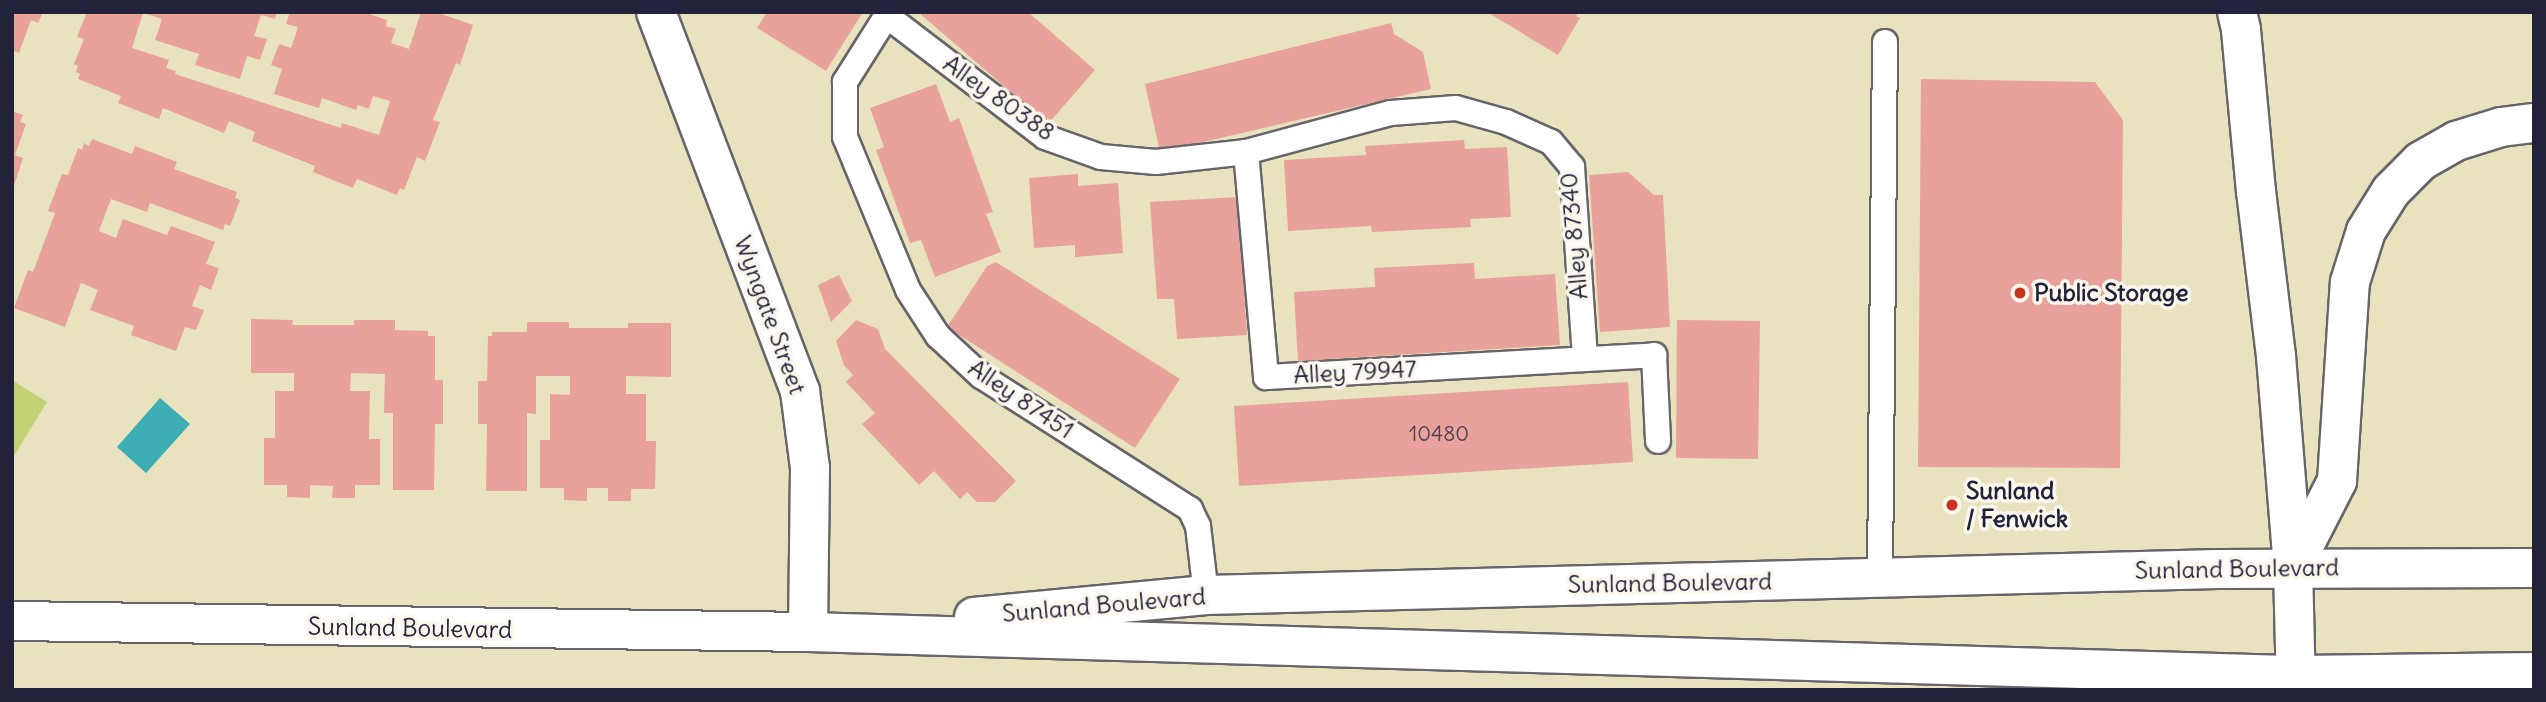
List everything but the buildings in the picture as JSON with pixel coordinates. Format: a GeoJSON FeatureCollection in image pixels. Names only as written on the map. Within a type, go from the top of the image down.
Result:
{"type":"FeatureCollection","features":[{"type":"Feature","properties":{"kind":"main road","name":"Wyngate Street"},"geometry":{"type":"LineString","coordinates":[[656,12],[800,391],[810,468],[808,632]]}},
{"type":"Feature","properties":{"kind":"main road"},"geometry":{"type":"LineString","coordinates":[[2237,12],[2276,356],[2293,567],[2296,682]]}},
{"type":"Feature","properties":{"kind":"main road"},"geometry":{"type":"LineString","coordinates":[[2293,567],[2337,481],[2350,282],[2366,231],[2391,191],[2421,161],[2456,141],[2501,127],[2534,123]]}},
{"type":"Feature","properties":{"kind":"main road","name":"Sunland Boulevard"},"geometry":{"type":"LineString","coordinates":[[808,632],[1206,595],[2293,567],[2534,568]]}},
{"type":"Feature","properties":{"kind":"main road","name":"Sunland Boulevard"},"geometry":{"type":"LineString","coordinates":[[12,621],[808,632],[2296,682],[2534,672]]}},
{"type":"Feature","properties":{"kind":"lane","name":"Alley 80388"},"geometry":{"type":"LineString","coordinates":[[888,14],[1045,137],[1101,157],[1156,162],[1246,152]]}},
{"type":"Feature","properties":{"kind":"lane","name":"Alley 87451"},"geometry":{"type":"LineString","coordinates":[[888,14],[845,82],[845,137],[908,290],[938,336],[981,376],[1189,509],[1198,526],[1206,595]]}},
{"type":"Feature","properties":{"kind":"lane"},"geometry":{"type":"LineString","coordinates":[[1880,578],[1885,41]]}},
{"type":"Feature","properties":{"kind":"lane","name":"Alley 87340"},"geometry":{"type":"LineString","coordinates":[[1246,152],[1391,113],[1456,108],[1506,122],[1551,142],[1572,167],[1585,358]]}},
{"type":"Feature","properties":{"kind":"lane","name":"Alley 79947"},"geometry":{"type":"LineString","coordinates":[[1246,152],[1266,377],[1585,358]]}},
{"type":"Feature","properties":{"kind":"lane"},"geometry":{"type":"LineString","coordinates":[[1585,358],[1654,355],[1658,441]]}},
{"type":"Feature","properties":{"kind":"green space"},"geometry":{"type":"Polygon","coordinates":[[[12,380],[47,402],[12,459],[12,380]]]}},
{"type":"Feature","properties":{"kind":"water"},"geometry":{"type":"Polygon","coordinates":[[[160,398],[190,424],[146,473],[117,447],[160,398]]]}},
{"type":"Feature","properties":{"kind":"place","name":"Public Storage"},"geometry":{"type":"Point","coordinates":[2020,293]}},
{"type":"Feature","properties":{"kind":"place","name":"Sunland / Fenwick"},"geometry":{"type":"Point","coordinates":[1952,505]}}]}
